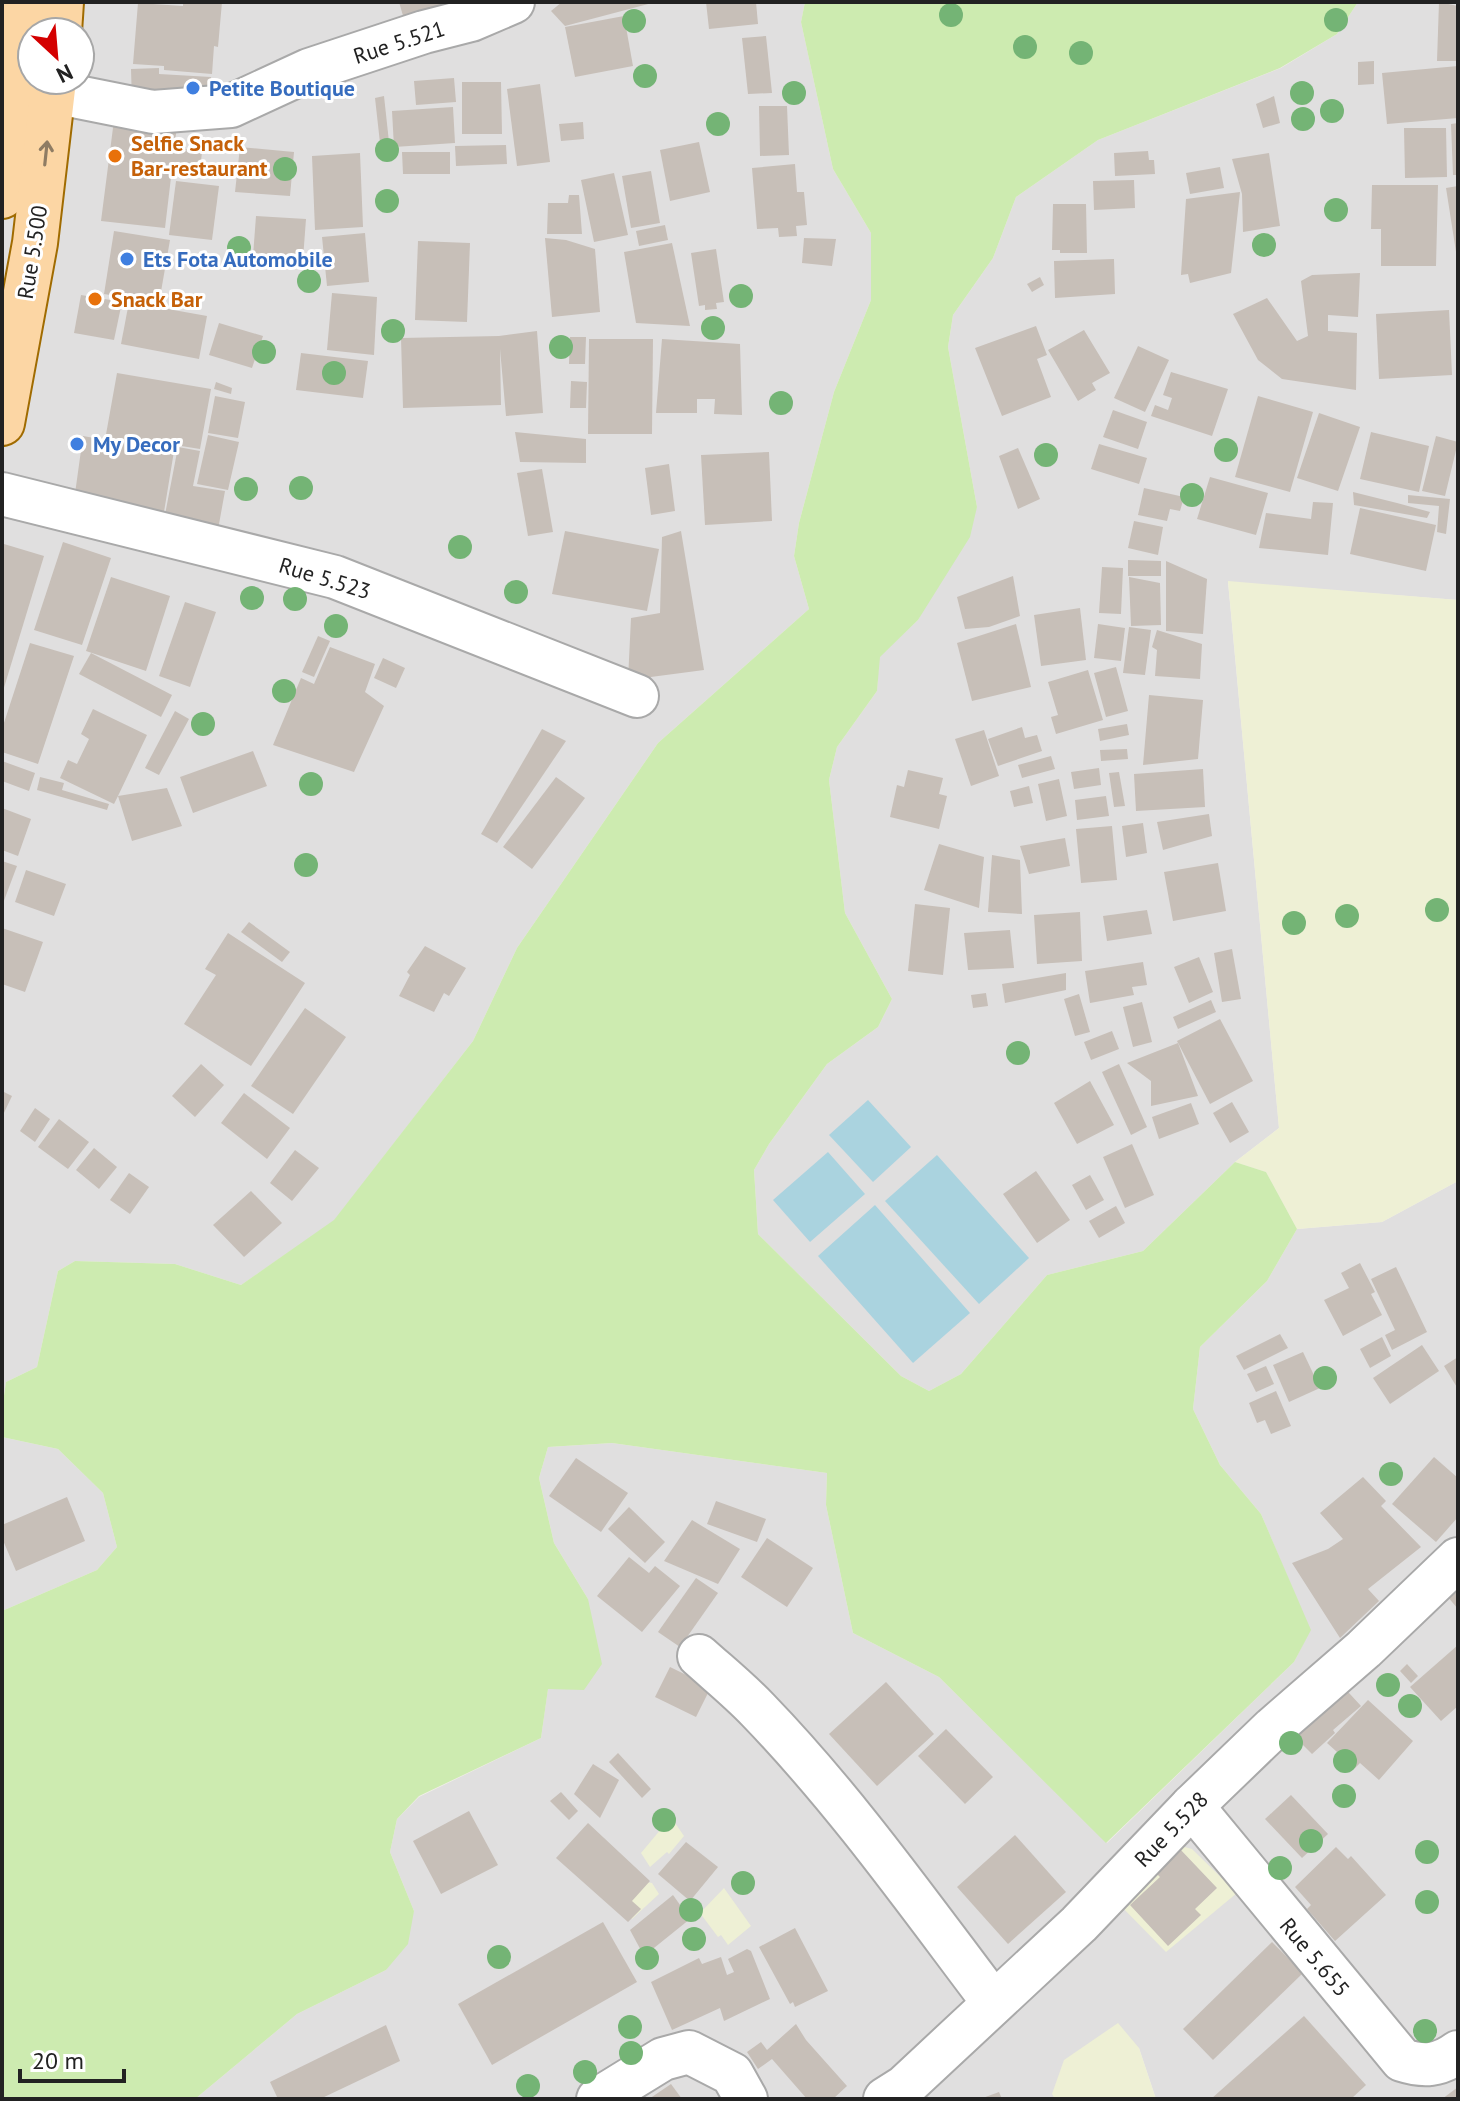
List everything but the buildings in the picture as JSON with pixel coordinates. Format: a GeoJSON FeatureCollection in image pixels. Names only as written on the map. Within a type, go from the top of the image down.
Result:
{"type":"FeatureCollection","features":[{"type":"Feature","properties":{"kind":"main road","name":"Rue 5.500"},"geometry":{"type":"LineString","coordinates":[[2,196],[21,2]]}},
{"type":"Feature","properties":{"kind":"main road","name":"Rue 5.500"},"geometry":{"type":"LineString","coordinates":[[2,423],[35,243],[52,96]]}},
{"type":"Feature","properties":{"kind":"street","name":"Rue 5.521"},"geometry":{"type":"LineString","coordinates":[[91,96],[153,112],[231,106],[309,70],[471,20],[513,2]]}},
{"type":"Feature","properties":{"kind":"street","name":"Rue 5.523"},"geometry":{"type":"LineString","coordinates":[[2,494],[335,577],[637,696]]}},
{"type":"Feature","properties":{"kind":"street","name":"Rue 5.528"},"geometry":{"type":"LineString","coordinates":[[885,2099],[904,2087],[1079,1924],[1192,1806],[1458,1559]]}},
{"type":"Feature","properties":{"kind":"street"},"geometry":{"type":"LineString","coordinates":[[699,1656],[756,1707],[804,1760],[993,2002]]}},
{"type":"Feature","properties":{"kind":"street","name":"Rue 5.655"},"geometry":{"type":"LineString","coordinates":[[1192,1806],[1402,2060],[1428,2065],[1447,2060],[1458,2052]]}},
{"type":"Feature","properties":{"kind":"street"},"geometry":{"type":"LineString","coordinates":[[598,2099],[663,2059],[689,2052],[732,2074],[746,2099]]}},
{"type":"Feature","properties":{"kind":"shaded area"},"geometry":{"type":"Polygon","coordinates":[[[2,2],[805,2],[801,22],[833,169],[871,233],[871,300],[834,392],[799,523],[794,556],[809,609],[658,743],[517,948],[473,1041],[334,1221],[241,1285],[175,1264],[75,1261],[58,1271],[37,1367],[6,1382],[2,1409],[2,2]]]}},
{"type":"Feature","properties":{"kind":"shaded area"},"geometry":{"type":"Polygon","coordinates":[[[1358,2],[1458,2],[1458,600],[1228,582],[1279,1128],[1235,1162],[1143,1251],[1047,1275],[961,1374],[929,1391],[901,1376],[758,1234],[754,1170],[827,1064],[878,1027],[892,999],[845,913],[829,780],[837,747],[877,691],[879,657],[918,620],[977,507],[948,347],[953,315],[993,258],[1016,197],[1098,140],[1281,68],[1337,34],[1358,2]]]}},
{"type":"Feature","properties":{"kind":"shaded area"},"geometry":{"type":"Polygon","coordinates":[[[1458,1181],[1458,2099],[1156,2099],[1139,2048],[1053,2094],[1055,2099],[195,2099],[297,2014],[386,1970],[414,1911],[390,1852],[397,1819],[419,1797],[541,1738],[548,1688],[588,1599],[554,1543],[539,1478],[548,1447],[612,1443],[827,1473],[826,1505],[853,1633],[939,1677],[1107,1843],[1294,1662],[1310,1630],[1261,1514],[1220,1465],[1193,1409],[1200,1347],[1267,1281],[1297,1229],[1382,1222],[1458,1181]]]}},
{"type":"Feature","properties":{"kind":"shaded area"},"geometry":{"type":"Polygon","coordinates":[[[2,1437],[58,1449],[103,1493],[117,1547],[97,1570],[2,1611],[2,1437]]]}},
{"type":"Feature","properties":{"kind":"green space"},"geometry":{"type":"Polygon","coordinates":[[[805,2],[1358,2],[1337,34],[1280,68],[1098,140],[1016,197],[993,258],[953,315],[948,347],[977,507],[970,537],[918,620],[880,657],[877,691],[837,747],[829,780],[845,913],[892,999],[878,1027],[827,1064],[754,1170],[758,1234],[901,1376],[929,1391],[961,1374],[1047,1275],[1143,1251],[1235,1162],[1266,1172],[1297,1229],[1267,1281],[1200,1347],[1193,1409],[1220,1465],[1261,1514],[1311,1630],[1294,1662],[1106,1843],[939,1677],[853,1633],[826,1505],[827,1473],[612,1443],[548,1447],[539,1478],[554,1543],[588,1599],[602,1664],[584,1690],[548,1689],[541,1738],[419,1796],[397,1819],[390,1852],[414,1911],[408,1944],[386,1970],[297,2014],[195,2099],[2,2099],[2,1611],[97,1570],[117,1547],[103,1493],[58,1449],[2,1437],[6,1382],[37,1367],[58,1271],[75,1261],[175,1264],[241,1285],[334,1220],[473,1041],[517,948],[658,743],[809,609],[794,556],[799,523],[834,392],[871,300],[871,233],[833,169],[801,22],[805,2]]]}},
{"type":"Feature","properties":{"kind":"green space"},"geometry":{"type":"Polygon","coordinates":[[[1228,581],[1458,600],[1458,1181],[1382,1222],[1297,1229],[1266,1172],[1235,1162],[1279,1128],[1228,581]]]}},
{"type":"Feature","properties":{"kind":"green space"},"geometry":{"type":"Polygon","coordinates":[[[671,1817],[684,1836],[669,1854],[667,1852],[650,1867],[641,1853],[671,1817]]]}},
{"type":"Feature","properties":{"kind":"green space"},"geometry":{"type":"Polygon","coordinates":[[[1181,1846],[1192,1849],[1237,1893],[1166,1952],[1117,1902],[1181,1846]]]}},
{"type":"Feature","properties":{"kind":"green space"},"geometry":{"type":"Polygon","coordinates":[[[598,1874],[652,1883],[659,1894],[632,1919],[598,1874]]]}},
{"type":"Feature","properties":{"kind":"green space"},"geometry":{"type":"Polygon","coordinates":[[[724,1888],[751,1926],[728,1945],[700,1913],[724,1888]]]}},
{"type":"Feature","properties":{"kind":"green space"},"geometry":{"type":"Polygon","coordinates":[[[1118,2023],[1139,2048],[1156,2099],[1055,2099],[1052,2094],[1064,2060],[1118,2023]]]}},
{"type":"Feature","properties":{"kind":"water"},"geometry":{"type":"Polygon","coordinates":[[[868,1100],[911,1147],[873,1182],[829,1135],[868,1100]]]}},
{"type":"Feature","properties":{"kind":"water"},"geometry":{"type":"Polygon","coordinates":[[[828,1152],[865,1194],[810,1242],[773,1200],[828,1152]]]}},
{"type":"Feature","properties":{"kind":"water"},"geometry":{"type":"Polygon","coordinates":[[[937,1155],[1029,1258],[979,1304],[885,1201],[937,1155]]]}},
{"type":"Feature","properties":{"kind":"water"},"geometry":{"type":"Polygon","coordinates":[[[875,1205],[970,1313],[913,1363],[818,1256],[875,1205]]]}},
{"type":"Feature","properties":{"kind":"place","name":"Petite Boutique"},"geometry":{"type":"Point","coordinates":[193,88]}},
{"type":"Feature","properties":{"kind":"place","name":"Selfie Snack Bar-restaurant"},"geometry":{"type":"Point","coordinates":[115,156]}},
{"type":"Feature","properties":{"kind":"place","name":"Ets Fota Automobile"},"geometry":{"type":"Point","coordinates":[127,259]}},
{"type":"Feature","properties":{"kind":"place","name":"Snack Bar"},"geometry":{"type":"Point","coordinates":[95,299]}},
{"type":"Feature","properties":{"kind":"place","name":"My Decor"},"geometry":{"type":"Point","coordinates":[77,444]}}]}
